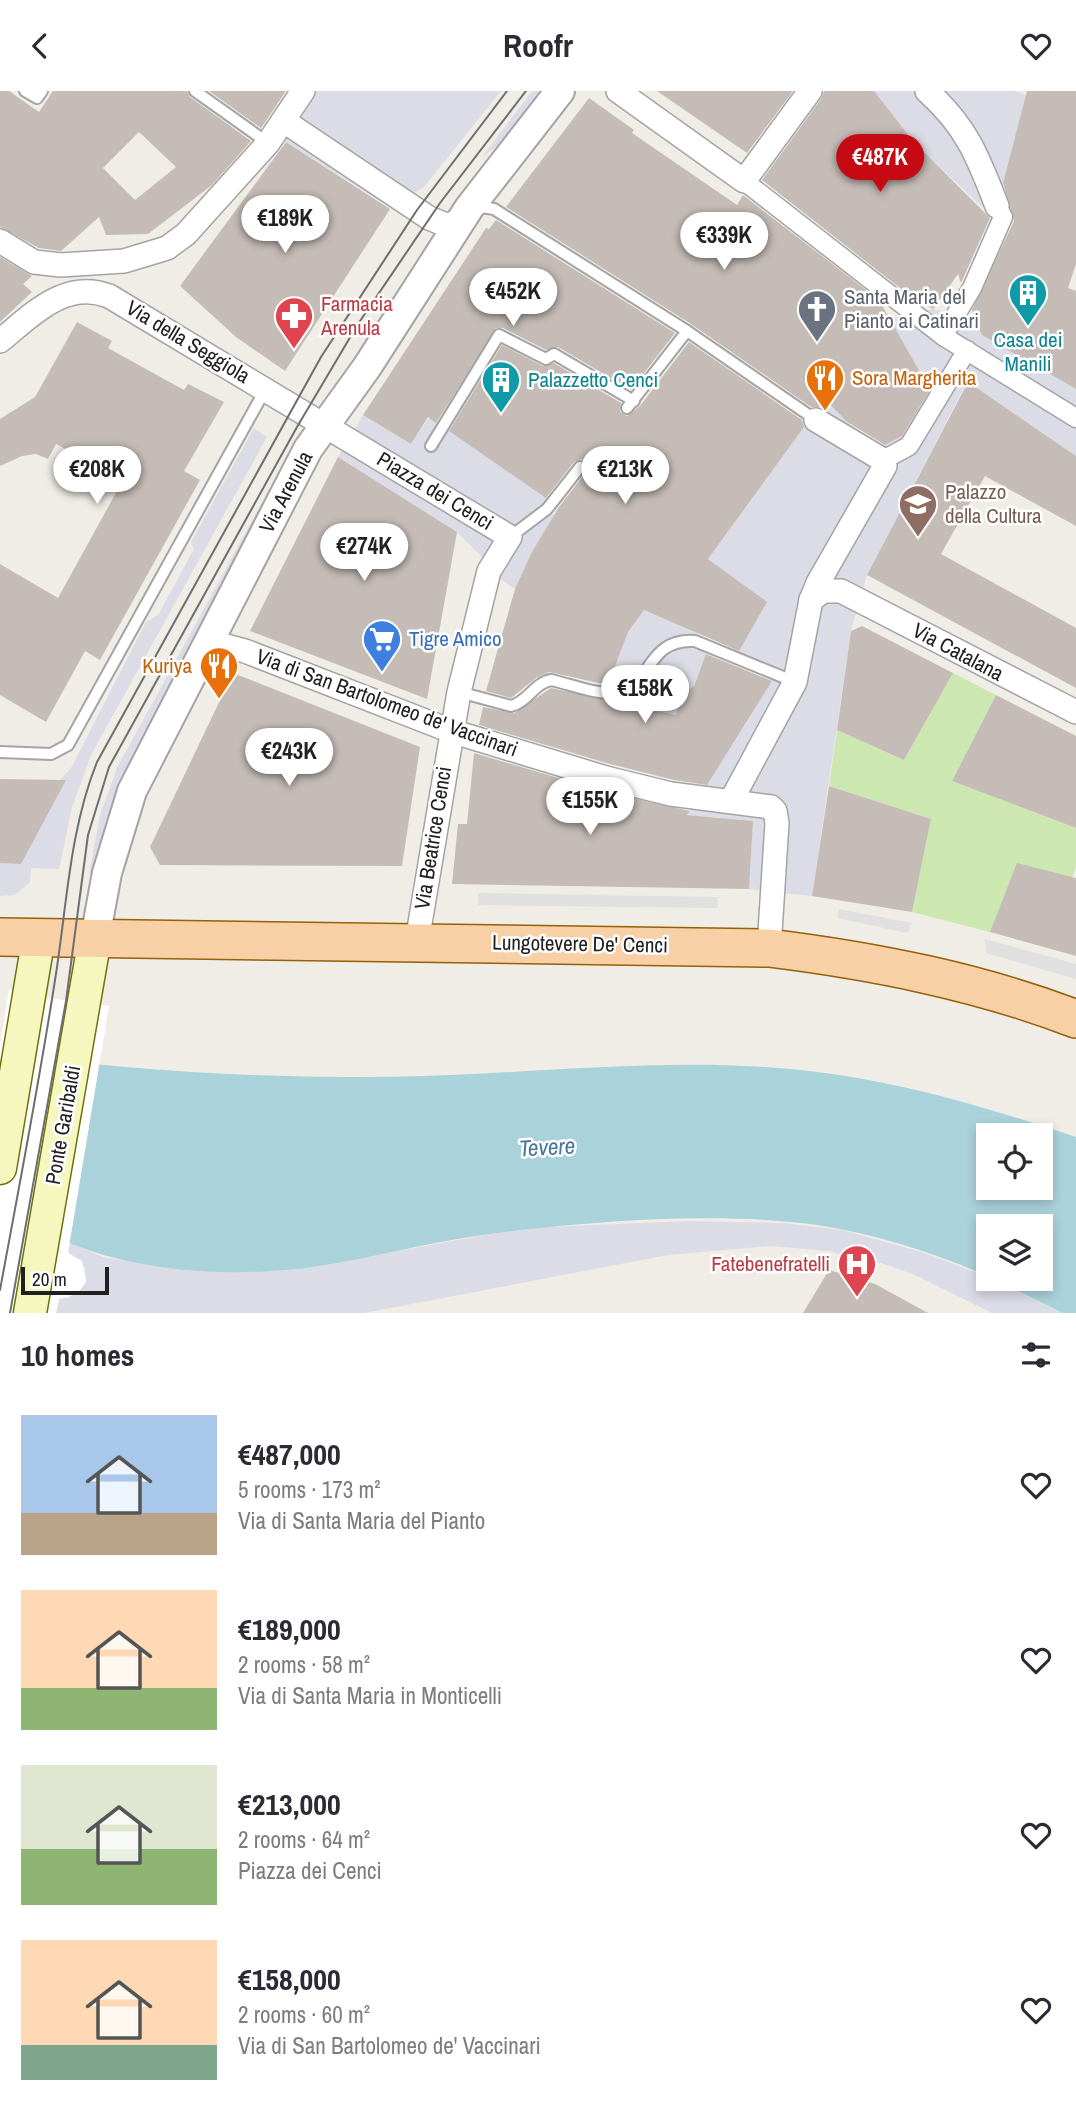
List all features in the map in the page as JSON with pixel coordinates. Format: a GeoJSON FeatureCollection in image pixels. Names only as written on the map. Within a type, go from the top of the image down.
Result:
{"type":"FeatureCollection","features":[{"type":"Feature","properties":{"kind":"main road","name":"Lungotevere De' Cenci"},"geometry":{"type":"LineString","coordinates":[[0,937],[769,948],[846,958],[934,976],[983,988],[1076,1019]]}},
{"type":"Feature","properties":{"kind":"main road"},"geometry":{"type":"LineString","coordinates":[[0,1168],[37,948],[73,937]]}},
{"type":"Feature","properties":{"kind":"main road","name":"Ponte Garibaldi"},"geometry":{"type":"LineString","coordinates":[[30,1313],[85,1003],[73,937]]}},
{"type":"Feature","properties":{"kind":"street"},"geometry":{"type":"LineString","coordinates":[[0,241],[23,257],[46,264],[108,264],[149,255],[186,234],[268,143],[303,91]]}},
{"type":"Feature","properties":{"kind":"street","name":"Via Arenula"},"geometry":{"type":"LineString","coordinates":[[73,937],[107,873],[132,791],[274,512],[325,424],[367,367],[464,215],[560,91]]}},
{"type":"Feature","properties":{"kind":"street"},"geometry":{"type":"LineString","coordinates":[[618,91],[744,180],[943,336],[1076,418]]}},
{"type":"Feature","properties":{"kind":"street"},"geometry":{"type":"LineString","coordinates":[[744,180],[810,91]]}},
{"type":"Feature","properties":{"kind":"street"},"geometry":{"type":"LineString","coordinates":[[927,91],[951,113],[973,144],[1003,217],[972,288],[943,336]]}},
{"type":"Feature","properties":{"kind":"street"},"geometry":{"type":"LineString","coordinates":[[284,121],[429,218],[446,225],[464,215]]}},
{"type":"Feature","properties":{"kind":"street","name":"Via della Seggiola"},"geometry":{"type":"LineString","coordinates":[[0,341],[45,305],[76,291],[88,289],[109,296],[325,424]]}},
{"type":"Feature","properties":{"kind":"street"},"geometry":{"type":"LineString","coordinates":[[883,460],[909,446],[967,350]]}},
{"type":"Feature","properties":{"kind":"street"},"geometry":{"type":"LineString","coordinates":[[816,420],[883,460]]}},
{"type":"Feature","properties":{"kind":"street","name":"Piazza dei Cenci"},"geometry":{"type":"LineString","coordinates":[[325,424],[510,537],[489,571]]}},
{"type":"Feature","properties":{"kind":"street"},"geometry":{"type":"LineString","coordinates":[[732,801],[795,682],[811,600],[832,557],[882,475],[883,460]]}},
{"type":"Feature","properties":{"kind":"street"},"geometry":{"type":"LineString","coordinates":[[832,557],[832,577],[841,591]]}},
{"type":"Feature","properties":{"kind":"street","name":"Via Beatrice Cenci"},"geometry":{"type":"LineString","coordinates":[[417,941],[451,731],[489,571]]}},
{"type":"Feature","properties":{"kind":"street"},"geometry":{"type":"LineString","coordinates":[[811,600],[823,591],[841,591]]}},
{"type":"Feature","properties":{"kind":"street","name":"Via Catalana"},"geometry":{"type":"LineString","coordinates":[[841,591],[1076,712]]}},
{"type":"Feature","properties":{"kind":"street","name":"Via di San Bartolomeo de' Vaccinari"},"geometry":{"type":"LineString","coordinates":[[206,648],[223,645],[245,651],[451,731],[616,781],[671,794],[765,804],[775,811],[775,878],[769,948]]}},
{"type":"Feature","properties":{"kind":"lane"},"geometry":{"type":"LineString","coordinates":[[25,91],[37,98],[42,91]]}},
{"type":"Feature","properties":{"kind":"lane"},"geometry":{"type":"LineString","coordinates":[[195,91],[268,143]]}},
{"type":"Feature","properties":{"kind":"lane"},"geometry":{"type":"LineString","coordinates":[[464,215],[494,209],[687,331],[816,420]]}},
{"type":"Feature","properties":{"kind":"lane"},"geometry":{"type":"LineString","coordinates":[[431,446],[499,335],[546,359],[554,354],[631,404],[687,331]]}},
{"type":"Feature","properties":{"kind":"lane"},"geometry":{"type":"LineString","coordinates":[[0,753],[58,752],[68,745],[266,389]]}},
{"type":"Feature","properties":{"kind":"lane"},"geometry":{"type":"LineString","coordinates":[[510,537],[547,509],[580,467]]}},
{"type":"Feature","properties":{"kind":"lane"},"geometry":{"type":"LineString","coordinates":[[459,692],[511,706],[519,704],[544,681],[551,680],[617,693],[635,684],[667,645],[683,641],[695,641],[795,682]]}},
{"type":"Feature","properties":{"kind":"green space"},"geometry":{"type":"Polygon","coordinates":[[[953,673],[996,695],[952,781],[1076,828],[1076,867],[1072,878],[1003,903],[990,932],[912,912],[931,819],[829,786],[837,730],[904,760],[953,673]]]}},
{"type":"Feature","properties":{"kind":"shaded area"},"geometry":{"type":"Polygon","coordinates":[[[291,91],[501,91],[424,187],[391,208],[282,139],[291,91]]]}},
{"type":"Feature","properties":{"kind":"shaded area"},"geometry":{"type":"Polygon","coordinates":[[[532,91],[544,91],[507,139],[481,158],[532,91]]]}},
{"type":"Feature","properties":{"kind":"shaded area"},"geometry":{"type":"Polygon","coordinates":[[[874,91],[1015,91],[1026,95],[994,218],[912,141],[874,91]]]}},
{"type":"Feature","properties":{"kind":"shaded area"},"geometry":{"type":"Polygon","coordinates":[[[933,309],[976,318],[1043,369],[1076,389],[1076,456],[967,382],[867,575],[851,631],[812,896],[749,889],[753,821],[687,815],[773,679],[732,662],[766,602],[708,559],[809,420],[816,420],[832,406],[866,442],[884,445],[898,438],[889,319],[933,309]]]}},
{"type":"Feature","properties":{"kind":"shaded area"},"geometry":{"type":"Polygon","coordinates":[[[363,415],[411,444],[429,417],[547,498],[547,509],[554,515],[515,589],[489,571],[484,559],[457,532],[338,457],[363,415]]]}},
{"type":"Feature","properties":{"kind":"shaded area"},"geometry":{"type":"Polygon","coordinates":[[[254,428],[267,437],[91,755],[72,807],[59,869],[31,868],[30,882],[15,895],[0,896],[0,863],[21,864],[60,780],[71,768],[146,622],[158,615],[194,549],[191,542],[254,428]]]}},
{"type":"Feature","properties":{"kind":"shaded area"},"geometry":{"type":"Polygon","coordinates":[[[291,449],[296,451],[132,756],[108,816],[100,874],[89,874],[100,815],[117,768],[291,449]]]}},
{"type":"Feature","properties":{"kind":"shaded area"},"geometry":{"type":"Polygon","coordinates":[[[644,610],[687,627],[711,642],[691,692],[681,696],[676,715],[607,700],[608,686],[628,632],[644,610]]]}},
{"type":"Feature","properties":{"kind":"shaded area"},"geometry":{"type":"Polygon","coordinates":[[[478,893],[718,897],[718,908],[478,905],[478,893]]]}},
{"type":"Feature","properties":{"kind":"shaded area"},"geometry":{"type":"Polygon","coordinates":[[[839,909],[912,923],[907,933],[837,918],[839,909]]]}},
{"type":"Feature","properties":{"kind":"shaded area"},"geometry":{"type":"Polygon","coordinates":[[[985,939],[1076,964],[1076,979],[986,953],[985,939]]]}},
{"type":"Feature","properties":{"kind":"shaded area"},"geometry":{"type":"Polygon","coordinates":[[[688,1221],[783,1223],[842,1230],[922,1252],[976,1273],[976,1291],[1016,1291],[1063,1313],[992,1313],[915,1275],[881,1263],[828,1251],[771,1246],[668,1255],[364,1313],[56,1313],[59,1298],[69,1298],[86,1282],[85,1267],[68,1254],[70,1243],[103,1257],[168,1268],[256,1271],[316,1266],[490,1234],[547,1227],[688,1221]]]}},
{"type":"Feature","properties":{"kind":"water","name":"Tevere"},"geometry":{"type":"Polygon","coordinates":[[[0,1053],[159,1070],[318,1077],[425,1076],[707,1065],[801,1070],[871,1080],[940,1096],[1033,1123],[976,1123],[976,1200],[1053,1200],[1053,1130],[1076,1137],[1076,1313],[1063,1313],[1018,1291],[1053,1291],[1053,1214],[976,1214],[976,1272],[927,1252],[883,1239],[817,1225],[697,1218],[528,1229],[447,1241],[319,1266],[257,1272],[192,1271],[129,1261],[69,1243],[0,1053]]]}},
{"type":"Feature","properties":{"kind":"pier"},"geometry":{"type":"Polygon","coordinates":[[[9,990],[30,996],[109,1006],[68,1253],[82,1261],[86,1282],[77,1294],[59,1299],[56,1313],[0,1313],[0,1044],[9,990]]]}},
{"type":"Feature","properties":{"kind":"building"},"geometry":{"type":"Polygon","coordinates":[[[0,91],[9,91],[39,112],[53,91],[187,91],[190,97],[251,141],[212,185],[148,234],[106,235],[99,217],[61,251],[39,248],[0,227],[0,91]],[[139,132],[103,168],[135,200],[176,167],[139,132]]]}},
{"type":"Feature","properties":{"kind":"building"},"geometry":{"type":"Polygon","coordinates":[[[209,91],[286,91],[261,128],[209,91]]]}},
{"type":"Feature","properties":{"kind":"building"},"geometry":{"type":"Polygon","coordinates":[[[657,91],[793,91],[747,153],[657,91]]]}},
{"type":"Feature","properties":{"kind":"building"},"geometry":{"type":"Polygon","coordinates":[[[824,91],[874,91],[913,141],[990,218],[961,283],[958,274],[933,309],[900,288],[762,180],[821,99],[824,91]]]}},
{"type":"Feature","properties":{"kind":"building"},"geometry":{"type":"Polygon","coordinates":[[[1027,91],[1076,91],[1076,264],[1068,288],[1076,291],[1076,389],[982,335],[972,310],[1014,221],[1003,183],[1027,91]]]}},
{"type":"Feature","properties":{"kind":"building"},"geometry":{"type":"Polygon","coordinates":[[[589,98],[634,130],[632,133],[737,205],[743,195],[879,300],[930,390],[902,436],[885,445],[847,422],[824,398],[819,407],[811,407],[691,324],[506,207],[589,98]]]}},
{"type":"Feature","properties":{"kind":"building"},"geometry":{"type":"Polygon","coordinates":[[[286,142],[390,209],[285,371],[236,337],[180,286],[286,142]]]}},
{"type":"Feature","properties":{"kind":"building"},"geometry":{"type":"Polygon","coordinates":[[[496,220],[675,333],[631,390],[558,347],[546,350],[503,328],[496,328],[436,423],[428,417],[411,444],[363,415],[486,228],[489,229],[496,220]]]}},
{"type":"Feature","properties":{"kind":"building"},"geometry":{"type":"Polygon","coordinates":[[[0,257],[32,276],[23,284],[32,292],[0,322],[0,257]]]}},
{"type":"Feature","properties":{"kind":"building"},"geometry":{"type":"Polygon","coordinates":[[[77,322],[112,341],[108,348],[184,390],[188,384],[224,402],[184,471],[200,480],[100,660],[85,651],[46,722],[0,695],[0,564],[58,598],[123,480],[56,444],[48,459],[36,454],[22,456],[0,466],[0,419],[35,397],[77,322]]]}},
{"type":"Feature","properties":{"kind":"building"},"geometry":{"type":"Polygon","coordinates":[[[689,342],[802,420],[804,427],[708,559],[767,602],[739,651],[644,610],[628,632],[608,685],[549,672],[536,678],[511,698],[486,691],[515,589],[532,552],[559,507],[586,472],[587,465],[582,459],[574,462],[546,498],[449,431],[502,345],[543,366],[554,363],[621,403],[620,412],[627,416],[640,406],[689,342]]]}},
{"type":"Feature","properties":{"kind":"building","name":"Palazzo della Cultura"},"geometry":{"type":"Polygon","coordinates":[[[968,382],[1076,456],[1076,526],[985,476],[941,554],[1076,628],[1076,688],[867,575],[968,382]]]}},
{"type":"Feature","properties":{"kind":"building"},"geometry":{"type":"Polygon","coordinates":[[[338,457],[457,532],[427,699],[250,631],[338,457]]]}},
{"type":"Feature","properties":{"kind":"building"},"geometry":{"type":"Polygon","coordinates":[[[862,626],[953,673],[904,760],[837,730],[851,631],[862,626]]]}},
{"type":"Feature","properties":{"kind":"building"},"geometry":{"type":"Polygon","coordinates":[[[706,654],[772,681],[707,785],[610,764],[479,725],[483,707],[514,713],[551,688],[676,715],[681,696],[694,686],[706,654]]]}},
{"type":"Feature","properties":{"kind":"building"},"geometry":{"type":"Polygon","coordinates":[[[233,673],[420,747],[402,866],[160,865],[150,847],[233,673]]]}},
{"type":"Feature","properties":{"kind":"building"},"geometry":{"type":"Polygon","coordinates":[[[996,695],[1076,736],[1076,828],[952,781],[996,695]]]}},
{"type":"Feature","properties":{"kind":"building"},"geometry":{"type":"Polygon","coordinates":[[[474,753],[602,791],[690,811],[687,815],[753,821],[749,889],[452,884],[458,824],[467,824],[474,753]]]}},
{"type":"Feature","properties":{"kind":"building"},"geometry":{"type":"Polygon","coordinates":[[[0,779],[66,780],[21,864],[0,863],[0,779]]]}},
{"type":"Feature","properties":{"kind":"building"},"geometry":{"type":"Polygon","coordinates":[[[829,786],[931,819],[912,912],[812,896],[829,786]]]}},
{"type":"Feature","properties":{"kind":"building"},"geometry":{"type":"Polygon","coordinates":[[[1017,863],[1076,878],[1076,956],[990,932],[1017,863]]]}},
{"type":"Feature","properties":{"kind":"building","name":"Fatebenefratelli"},"geometry":{"type":"Polygon","coordinates":[[[829,1270],[875,1284],[928,1313],[803,1313],[829,1270]]]}},
{"type":"Feature","properties":{"kind":"tram line"},"geometry":{"type":"LineString","coordinates":[[0,1290],[49,1019],[70,869],[80,815],[97,762],[321,357],[417,210],[507,91]]}},
{"type":"Feature","properties":{"kind":"tram line"},"geometry":{"type":"LineString","coordinates":[[10,1313],[66,1001],[88,835],[109,767],[297,427],[358,324],[440,203],[526,91]]}},
{"type":"Feature","properties":{"kind":"place","name":"Casa dei Manili"},"geometry":{"type":"Point","coordinates":[1028,327]}},
{"type":"Feature","properties":{"kind":"place","name":"Santa Maria del Pianto ai Catinari"},"geometry":{"type":"Point","coordinates":[817,343]}},
{"type":"Feature","properties":{"kind":"place","name":"Farmacia Arenula"},"geometry":{"type":"Point","coordinates":[294,350]}},
{"type":"Feature","properties":{"kind":"place","name":"Sora Margherita"},"geometry":{"type":"Point","coordinates":[825,412]}},
{"type":"Feature","properties":{"kind":"place","name":"Palazzetto Cenci"},"geometry":{"type":"Point","coordinates":[501,414]}},
{"type":"Feature","properties":{"kind":"place","name":"Palazzo della Cultura"},"geometry":{"type":"Point","coordinates":[918,538]}},
{"type":"Feature","properties":{"kind":"place","name":"Tigre Amico"},"geometry":{"type":"Point","coordinates":[382,673]}},
{"type":"Feature","properties":{"kind":"place","name":"Kuriya"},"geometry":{"type":"Point","coordinates":[219,700]}},
{"type":"Feature","properties":{"kind":"place","name":"Fatebenefratelli"},"geometry":{"type":"Point","coordinates":[857,1298]}}]}
